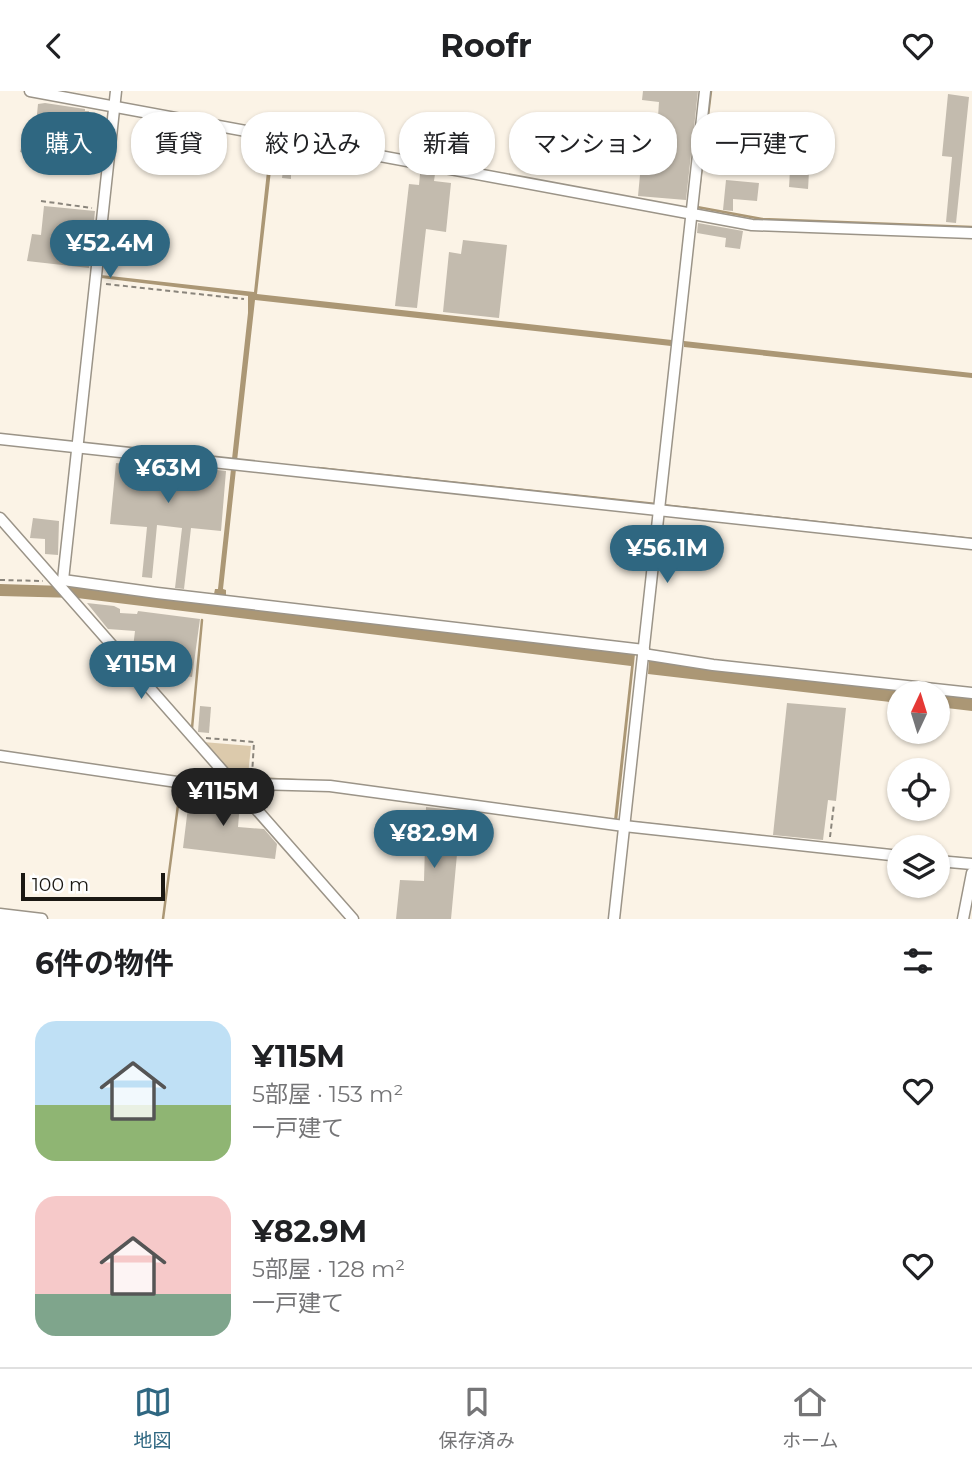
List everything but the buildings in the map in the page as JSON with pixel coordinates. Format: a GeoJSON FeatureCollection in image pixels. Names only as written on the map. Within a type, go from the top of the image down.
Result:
{"type":"FeatureCollection","features":[{"type":"Feature","properties":{"kind":"street"},"geometry":{"type":"LineString","coordinates":[[30,91],[752,225],[972,233]]}},
{"type":"Feature","properties":{"kind":"street"},"geometry":{"type":"LineString","coordinates":[[58,582],[76,448],[116,91]]}},
{"type":"Feature","properties":{"kind":"street"},"geometry":{"type":"LineString","coordinates":[[614,919],[705,91]]}},
{"type":"Feature","properties":{"kind":"street"},"geometry":{"type":"LineString","coordinates":[[0,439],[972,544]]}},
{"type":"Feature","properties":{"kind":"street"},"geometry":{"type":"LineString","coordinates":[[0,518],[353,919]]}},
{"type":"Feature","properties":{"kind":"street"},"geometry":{"type":"LineString","coordinates":[[58,582],[643,654],[713,665],[972,693]]}},
{"type":"Feature","properties":{"kind":"street"},"geometry":{"type":"LineString","coordinates":[[0,756],[177,782],[330,786],[624,826],[887,855]]}},
{"type":"Feature","properties":{"kind":"street"},"geometry":{"type":"LineString","coordinates":[[950,862],[972,865]]}},
{"type":"Feature","properties":{"kind":"street"},"geometry":{"type":"LineString","coordinates":[[963,919],[972,873]]}},
{"type":"Feature","properties":{"kind":"street"},"geometry":{"type":"LineString","coordinates":[[0,914],[42,919]]}},
{"type":"Feature","properties":{"kind":"path"},"geometry":{"type":"LineString","coordinates":[[41,201],[103,209]]}},
{"type":"Feature","properties":{"kind":"path"},"geometry":{"type":"LineString","coordinates":[[95,283],[244,299]]}},
{"type":"Feature","properties":{"kind":"path"},"geometry":{"type":"LineString","coordinates":[[0,580],[58,582]]}},
{"type":"Feature","properties":{"kind":"path"},"geometry":{"type":"LineString","coordinates":[[193,737],[254,742],[251,783]]}},
{"type":"Feature","properties":{"kind":"path"},"geometry":{"type":"LineString","coordinates":[[828,848],[834,804]]}},
{"type":"Feature","properties":{"kind":"shaded area"},"geometry":{"type":"Polygon","coordinates":[[[267,175],[270,175],[257,294],[672,340],[671,346],[255,300],[237,461],[232,459],[248,296],[101,278],[101,275],[254,292],[267,175]]]}},
{"type":"Feature","properties":{"kind":"shaded area"},"geometry":{"type":"Polygon","coordinates":[[[684,341],[972,373],[972,378],[684,347],[684,341]]]}},
{"type":"Feature","properties":{"kind":"shaded area"},"geometry":{"type":"Polygon","coordinates":[[[231,469],[236,469],[223,589],[226,590],[226,596],[220,596],[220,605],[635,654],[617,822],[614,820],[631,666],[77,598],[0,596],[0,584],[71,584],[217,605],[219,595],[214,594],[215,589],[218,589],[231,469]]]}},
{"type":"Feature","properties":{"kind":"shaded area"},"geometry":{"type":"Polygon","coordinates":[[[649,661],[887,687],[887,702],[648,674],[649,661]]]}},
{"type":"Feature","properties":{"kind":"shaded area"},"geometry":{"type":"Polygon","coordinates":[[[950,694],[972,696],[972,711],[950,708],[950,694]]]}},
{"type":"Feature","properties":{"kind":"shaded area"},"geometry":{"type":"Polygon","coordinates":[[[203,742],[251,746],[248,776],[231,775],[203,742]]]}},
{"type":"Feature","properties":{"kind":"waterway"},"geometry":{"type":"LineString","coordinates":[[699,189],[711,91]]}},
{"type":"Feature","properties":{"kind":"waterway"},"geometry":{"type":"LineString","coordinates":[[697,207],[762,219],[972,227]]}},
{"type":"Feature","properties":{"kind":"waterway"},"geometry":{"type":"LineString","coordinates":[[318,468],[656,504]]}},
{"type":"Feature","properties":{"kind":"waterway"},"geometry":{"type":"LineString","coordinates":[[662,505],[972,539]]}},
{"type":"Feature","properties":{"kind":"waterway"},"geometry":{"type":"LineString","coordinates":[[192,728],[202,620]]}},
{"type":"Feature","properties":{"kind":"waterway"},"geometry":{"type":"LineString","coordinates":[[197,778],[221,776]]}},
{"type":"Feature","properties":{"kind":"waterway"},"geometry":{"type":"LineString","coordinates":[[232,777],[312,781]]}},
{"type":"Feature","properties":{"kind":"waterway"},"geometry":{"type":"LineString","coordinates":[[333,782],[614,820]]}},
{"type":"Feature","properties":{"kind":"waterway"},"geometry":{"type":"LineString","coordinates":[[163,919],[180,790]]}},
{"type":"Feature","properties":{"kind":"waterway"},"geometry":{"type":"LineString","coordinates":[[631,822],[760,836]]}},
{"type":"Feature","properties":{"kind":"waterway"},"geometry":{"type":"LineString","coordinates":[[950,857],[966,859]]}}]}
